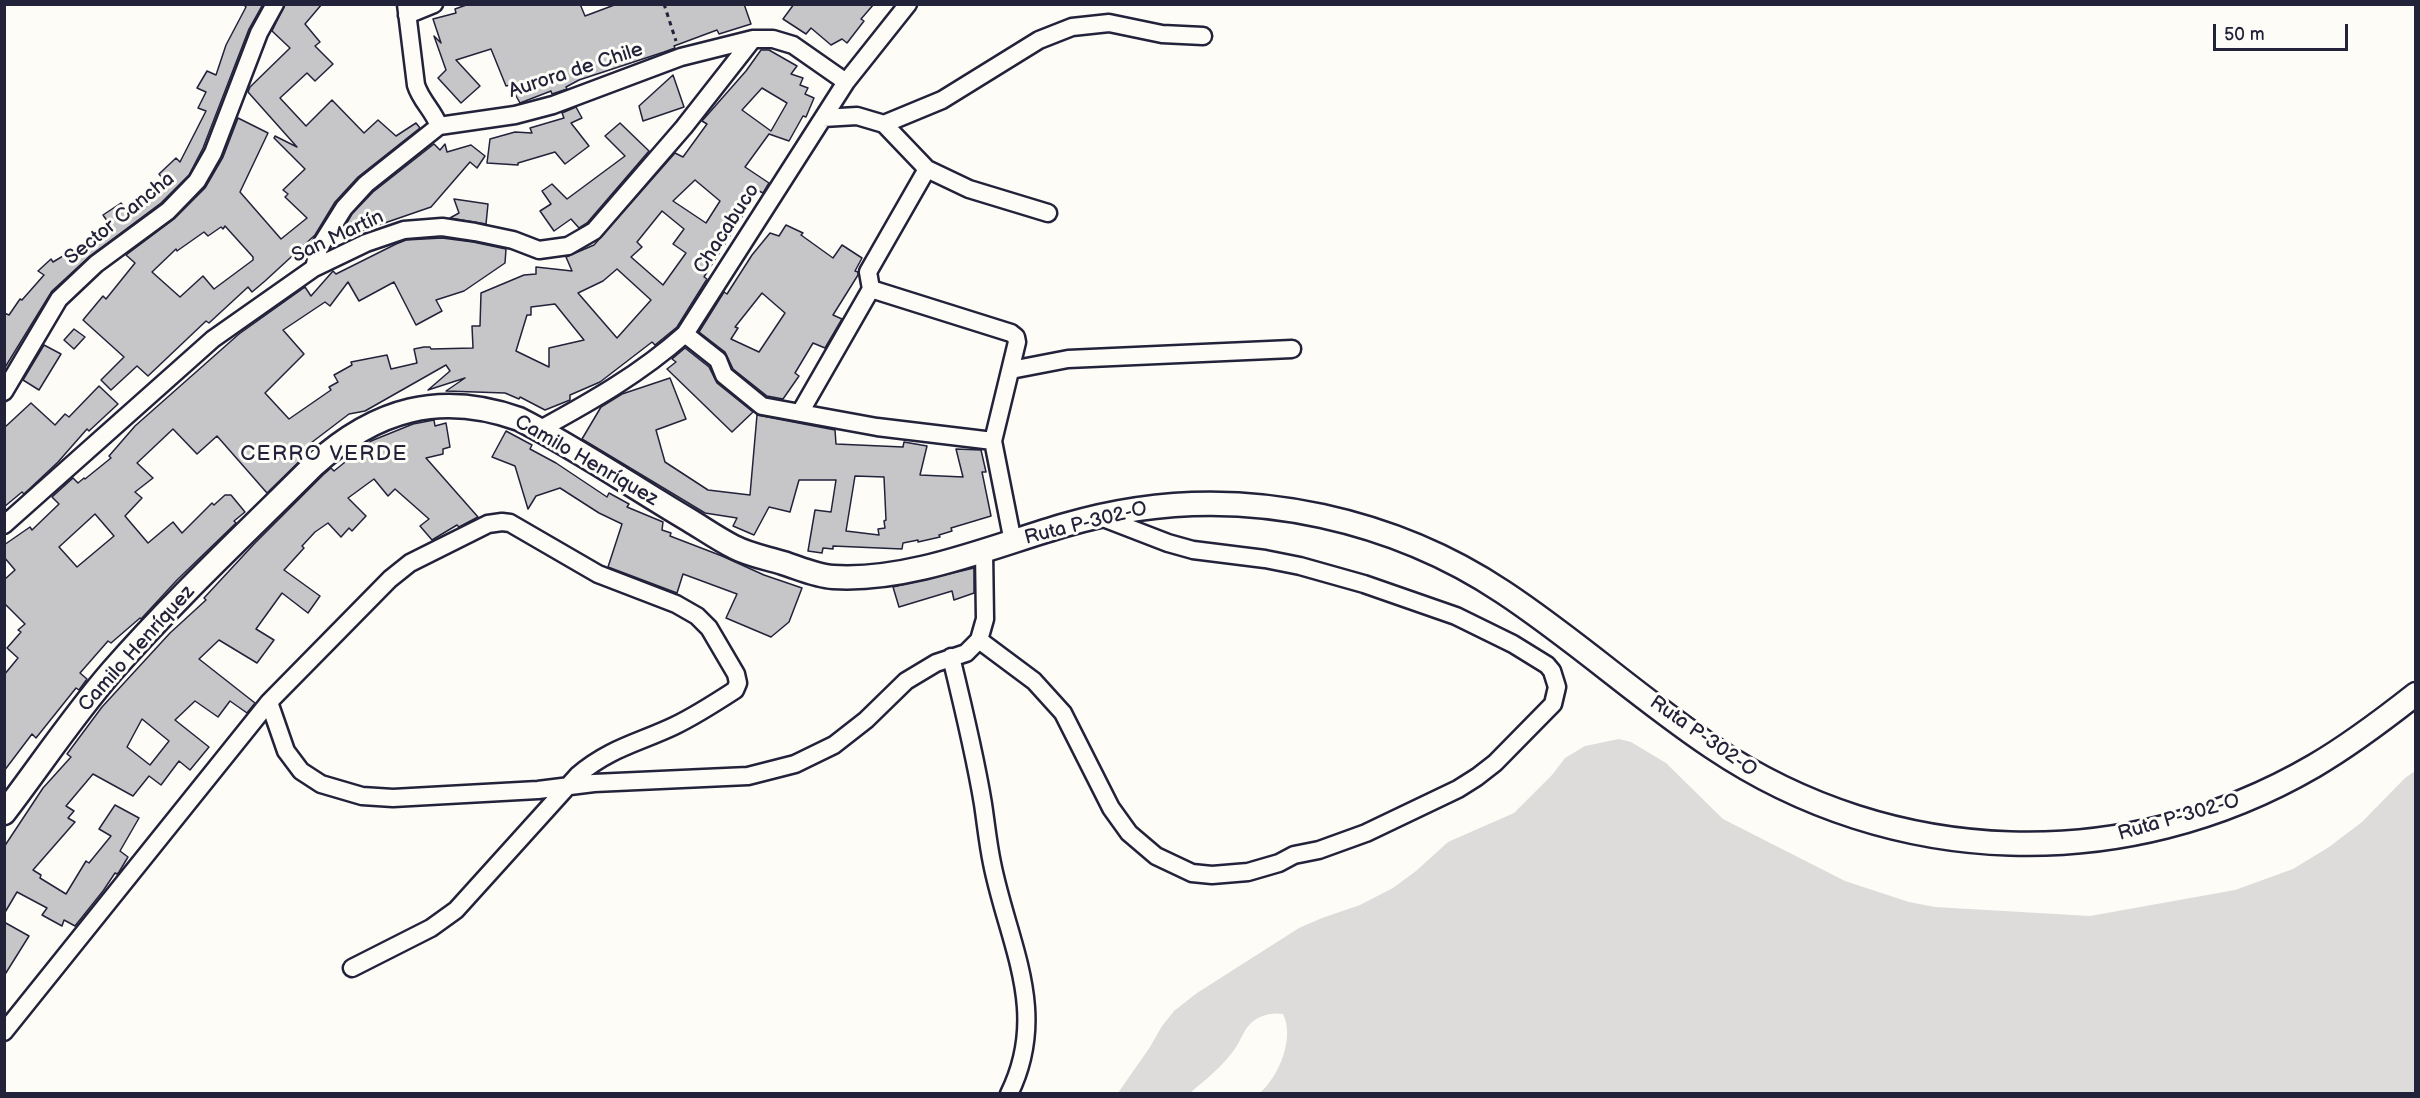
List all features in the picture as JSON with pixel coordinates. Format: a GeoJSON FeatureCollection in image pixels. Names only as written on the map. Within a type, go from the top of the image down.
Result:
{"type":"FeatureCollection","features":[{"type":"Feature","properties":{"kind":"street","name":"Sector Cancha"},"geometry":{"type":"LineString","coordinates":[[4,392],[59,299],[96,264],[168,211],[197,181],[213,153],[259,33],[275,4]]}},
{"type":"Feature","properties":{"kind":"street"},"geometry":{"type":"LineString","coordinates":[[314,268],[319,248],[344,208],[366,184],[439,126],[434,113],[419,94],[416,85],[407,10],[434,4]]}},
{"type":"Feature","properties":{"kind":"street","name":"Chacabuco"},"geometry":{"type":"LineString","coordinates":[[539,430],[629,379],[657,359],[685,334],[846,82],[908,4]]}},
{"type":"Feature","properties":{"kind":"street"},"geometry":{"type":"LineString","coordinates":[[884,124],[942,100],[1039,40],[1072,27],[1109,23],[1161,34],[1203,36]]}},
{"type":"Feature","properties":{"kind":"street","name":"Aurora de Chile"},"geometry":{"type":"LineString","coordinates":[[439,126],[515,115],[554,105],[681,57],[753,39],[773,39],[793,45],[846,82]]}},
{"type":"Feature","properties":{"kind":"street","name":"San Martín"},"geometry":{"type":"LineString","coordinates":[[4,525],[213,339],[314,268],[366,243],[404,230],[442,227],[513,240],[539,250],[568,246],[594,231],[626,197],[753,39]]}},
{"type":"Feature","properties":{"kind":"street"},"geometry":{"type":"LineString","coordinates":[[823,118],[857,116],[884,124],[927,169],[969,189],[1048,213]]}},
{"type":"Feature","properties":{"kind":"street"},"geometry":{"type":"LineString","coordinates":[[801,411],[871,290],[868,272],[927,169]]}},
{"type":"Feature","properties":{"kind":"street"},"geometry":{"type":"LineString","coordinates":[[269,702],[280,740],[293,762],[311,778],[348,794],[393,798],[538,790],[594,783],[739,777],[795,764],[834,745],[866,720],[906,681],[920,671],[966,653],[979,640],[999,547],[993,441],[1017,342],[1016,337],[1011,333],[871,290]]}},
{"type":"Feature","properties":{"kind":"street"},"geometry":{"type":"LineString","coordinates":[[685,334],[718,360],[724,375],[762,406],[801,411],[877,427],[993,441]]}},
{"type":"Feature","properties":{"kind":"street"},"geometry":{"type":"LineString","coordinates":[[1011,370],[1079,358],[1292,349]]}},
{"type":"Feature","properties":{"kind":"street","name":"Camilo Henríquez"},"geometry":{"type":"LineString","coordinates":[[4,813],[82,708],[142,638],[314,465],[342,442],[371,424],[401,412],[443,405],[464,406],[493,411],[519,419],[737,549],[828,577],[871,577],[999,547]]}},
{"type":"Feature","properties":{"kind":"street","name":"Ruta P-302-O"},"geometry":{"type":"LineString","coordinates":[[999,547],[1098,516],[1134,508],[1184,503],[1256,504],[1324,516],[1389,535],[1447,560],[1504,592],[1709,745],[1768,782],[1807,800],[1861,820],[1932,837],[1999,843],[2068,843],[2110,838],[2182,821],[2252,797],[2313,767],[2348,745],[2415,694]]}},
{"type":"Feature","properties":{"kind":"street"},"geometry":{"type":"LineString","coordinates":[[979,640],[1034,681],[1063,713],[1111,808],[1129,833],[1156,856],[1192,873],[1212,875],[1248,872],[1366,833],[1458,789],[1477,777],[1553,704],[1557,687],[1556,679],[1547,665],[1513,644],[1456,616],[1364,584],[1300,566],[1193,550],[1168,543],[1098,516]]}},
{"type":"Feature","properties":{"kind":"street"},"geometry":{"type":"LineString","coordinates":[[4,1032],[269,702],[399,570],[422,556],[488,524],[510,523],[598,574],[676,604],[697,616],[709,628],[738,678],[735,690],[674,726],[606,754],[578,775],[456,910],[431,928],[352,968]]}},
{"type":"Feature","properties":{"kind":"street"},"geometry":{"type":"LineString","coordinates":[[951,657],[974,756],[992,866],[1013,936],[1024,987],[1025,1036],[1018,1071],[1009,1094]]}},
{"type":"Feature","properties":{"kind":"path"},"geometry":{"type":"LineString","coordinates":[[663,4],[681,57]]}},
{"type":"Feature","properties":{"kind":"shaded area"},"geometry":{"type":"Polygon","coordinates":[[[1619,739],[1631,742],[1666,763],[1723,819],[1845,881],[1909,902],[1935,907],[2090,916],[2235,890],[2293,869],[2329,847],[2362,822],[2405,778],[2415,771],[2415,1093],[1260,1093],[1279,1067],[1286,1045],[1287,1034],[1283,1014],[1275,1013],[1252,1022],[1224,1062],[1190,1093],[1118,1093],[1162,1026],[1174,1011],[1197,993],[1299,928],[1360,905],[1393,888],[1448,842],[1514,813],[1552,775],[1565,758],[1585,746],[1619,739]]]}},
{"type":"Feature","properties":{"kind":"building"},"geometry":{"type":"Polygon","coordinates":[[[243,4],[263,4],[249,29],[203,148],[189,175],[161,203],[90,256],[52,291],[4,369],[4,313],[9,315],[20,299],[22,300],[44,275],[38,271],[51,259],[53,262],[110,225],[103,215],[121,203],[127,211],[167,184],[159,174],[176,158],[180,162],[206,111],[198,108],[206,92],[197,88],[207,71],[216,75],[226,45],[246,7],[243,4]]]}},
{"type":"Feature","properties":{"kind":"building"},"geometry":{"type":"Polygon","coordinates":[[[285,4],[322,4],[305,24],[320,42],[315,46],[333,64],[315,81],[307,73],[280,98],[306,126],[332,100],[364,133],[378,120],[396,136],[416,123],[420,128],[358,177],[335,202],[315,235],[265,281],[252,292],[248,287],[209,323],[206,321],[148,376],[137,366],[111,390],[101,380],[124,357],[83,320],[103,296],[106,299],[135,263],[126,255],[174,219],[205,188],[223,157],[238,118],[268,133],[240,192],[281,239],[307,218],[285,197],[288,194],[283,190],[305,169],[274,138],[275,136],[297,147],[248,92],[250,87],[290,48],[272,31],[285,4]],[[225,226],[208,236],[204,232],[177,251],[176,249],[152,272],[180,297],[203,276],[214,289],[253,260],[253,257],[225,226]]]}},
{"type":"Feature","properties":{"kind":"building"},"geometry":{"type":"Polygon","coordinates":[[[469,4],[580,4],[585,16],[617,4],[744,4],[751,24],[719,34],[717,30],[664,52],[579,80],[566,87],[567,89],[552,94],[551,91],[520,103],[510,85],[506,86],[491,49],[456,60],[480,86],[461,103],[438,78],[446,70],[434,36],[441,43],[433,19],[456,13],[455,9],[469,4]]]}},
{"type":"Feature","properties":{"kind":"building"},"geometry":{"type":"Polygon","coordinates":[[[794,4],[874,4],[861,19],[864,21],[847,43],[842,39],[831,45],[811,28],[806,34],[783,19],[794,4]]]}},
{"type":"Feature","properties":{"kind":"building"},"geometry":{"type":"Polygon","coordinates":[[[761,50],[769,50],[797,66],[791,74],[803,78],[800,85],[808,88],[805,94],[814,98],[806,117],[803,116],[789,141],[769,134],[745,167],[769,183],[763,193],[751,187],[736,210],[743,215],[704,277],[707,279],[677,327],[655,345],[652,342],[600,382],[570,395],[570,400],[545,410],[520,397],[519,399],[505,393],[446,391],[465,378],[428,390],[450,371],[446,365],[365,411],[349,414],[307,446],[311,450],[267,493],[217,436],[197,454],[173,429],[137,463],[153,478],[135,492],[142,498],[125,516],[148,543],[173,522],[182,533],[212,503],[214,505],[225,495],[231,495],[245,512],[141,619],[111,643],[108,641],[80,673],[87,679],[79,690],[76,688],[36,738],[32,734],[4,771],[4,675],[18,658],[7,648],[21,632],[18,630],[25,624],[4,603],[4,580],[15,570],[4,557],[4,545],[30,527],[32,530],[59,504],[52,497],[73,478],[78,483],[111,458],[109,456],[135,426],[239,334],[305,287],[311,296],[333,271],[336,274],[406,240],[442,238],[506,249],[505,263],[464,291],[436,300],[442,311],[416,325],[394,282],[359,301],[348,282],[330,306],[325,302],[283,330],[304,354],[265,393],[289,419],[331,390],[329,387],[338,382],[334,375],[352,365],[351,362],[387,355],[391,369],[417,363],[414,349],[424,347],[431,349],[473,348],[472,326],[480,326],[481,293],[524,275],[536,274],[536,267],[572,271],[566,257],[594,245],[675,153],[683,157],[707,124],[702,121],[746,71],[761,50]],[[762,88],[742,110],[771,131],[787,103],[762,88]],[[695,180],[673,201],[706,223],[720,201],[695,180]],[[662,211],[637,242],[642,247],[631,257],[663,285],[686,253],[673,244],[684,229],[662,211]],[[617,269],[603,281],[578,293],[617,338],[651,300],[617,269]],[[555,304],[531,307],[531,315],[527,315],[516,351],[549,367],[549,348],[584,340],[555,304]],[[95,514],[59,547],[77,567],[114,536],[95,514]]]}},
{"type":"Feature","properties":{"kind":"building"},"geometry":{"type":"Polygon","coordinates":[[[673,75],[684,107],[643,121],[639,106],[673,75]]]}},
{"type":"Feature","properties":{"kind":"building"},"geometry":{"type":"Polygon","coordinates":[[[576,107],[582,118],[571,123],[589,146],[565,164],[555,152],[518,163],[518,165],[487,163],[490,139],[515,132],[532,133],[530,128],[564,118],[562,113],[576,107]]]}},
{"type":"Feature","properties":{"kind":"building"},"geometry":{"type":"Polygon","coordinates":[[[620,123],[649,151],[587,223],[579,228],[571,219],[554,231],[540,211],[551,204],[542,191],[552,184],[567,199],[625,156],[605,136],[620,123]]]}},
{"type":"Feature","properties":{"kind":"building"},"geometry":{"type":"Polygon","coordinates":[[[434,144],[440,150],[445,144],[447,152],[471,145],[485,156],[477,168],[470,162],[431,207],[344,237],[342,231],[352,214],[373,192],[434,144]]]}},
{"type":"Feature","properties":{"kind":"building"},"geometry":{"type":"Polygon","coordinates":[[[454,199],[488,204],[486,224],[450,218],[459,213],[454,199]]]}},
{"type":"Feature","properties":{"kind":"building"},"geometry":{"type":"Polygon","coordinates":[[[786,225],[803,233],[801,235],[833,258],[842,245],[862,258],[855,271],[858,275],[833,315],[842,319],[825,348],[813,343],[795,373],[799,376],[783,399],[767,396],[733,369],[725,352],[699,332],[724,292],[727,294],[752,255],[770,233],[779,236],[786,225]],[[762,293],[735,327],[738,328],[731,339],[759,352],[785,313],[762,293]]]}},
{"type":"Feature","properties":{"kind":"building"},"geometry":{"type":"Polygon","coordinates":[[[74,329],[85,337],[74,349],[64,340],[74,329]]]}},
{"type":"Feature","properties":{"kind":"building"},"geometry":{"type":"Polygon","coordinates":[[[44,345],[61,354],[39,390],[23,380],[44,345]]]}},
{"type":"Feature","properties":{"kind":"building"},"geometry":{"type":"Polygon","coordinates":[[[685,348],[709,367],[717,383],[753,412],[732,432],[667,369],[676,362],[672,359],[685,348]]]}},
{"type":"Feature","properties":{"kind":"building"},"geometry":{"type":"Polygon","coordinates":[[[670,378],[686,419],[656,430],[665,462],[708,490],[750,495],[757,415],[835,430],[836,444],[903,447],[904,442],[927,446],[920,475],[963,477],[956,449],[981,450],[986,472],[982,472],[991,516],[951,528],[952,531],[939,535],[940,537],[903,543],[902,549],[833,546],[833,549],[823,548],[822,553],[808,551],[815,510],[831,512],[836,480],[799,480],[790,512],[769,507],[754,535],[733,526],[737,518],[705,513],[582,439],[601,407],[622,394],[670,378]],[[855,476],[846,531],[879,535],[878,529],[885,528],[884,477],[855,476]]]}},
{"type":"Feature","properties":{"kind":"building"},"geometry":{"type":"Polygon","coordinates":[[[99,386],[118,404],[89,431],[87,429],[58,462],[24,494],[22,492],[4,507],[4,428],[31,403],[55,425],[65,414],[69,417],[99,386]]]}},
{"type":"Feature","properties":{"kind":"building"},"geometry":{"type":"Polygon","coordinates":[[[434,420],[435,426],[446,423],[450,447],[443,449],[443,454],[426,458],[478,517],[459,527],[457,525],[432,540],[420,526],[429,519],[395,489],[388,496],[374,479],[348,498],[366,516],[352,531],[349,528],[341,537],[328,523],[315,532],[284,570],[320,596],[308,613],[282,593],[256,629],[274,640],[257,663],[219,640],[199,659],[255,703],[247,713],[230,701],[218,717],[195,701],[175,720],[209,747],[190,770],[179,761],[161,785],[149,776],[133,796],[93,774],[66,806],[74,811],[68,818],[75,822],[33,870],[41,875],[40,878],[66,894],[86,861],[89,863],[111,836],[99,829],[115,805],[139,818],[120,851],[128,857],[119,872],[115,873],[75,926],[64,920],[62,926],[42,915],[47,908],[17,892],[4,914],[4,847],[43,788],[71,757],[67,754],[102,707],[170,633],[206,600],[204,598],[255,543],[323,475],[331,468],[334,471],[371,441],[413,424],[434,420]],[[142,719],[127,747],[150,765],[169,741],[142,719]]]}},
{"type":"Feature","properties":{"kind":"building"},"geometry":{"type":"Polygon","coordinates":[[[506,431],[532,445],[530,449],[556,463],[607,497],[609,493],[629,504],[627,507],[663,522],[662,530],[671,533],[670,536],[764,575],[802,588],[789,622],[771,637],[726,618],[737,594],[683,574],[677,593],[608,567],[622,524],[599,513],[560,488],[536,496],[528,509],[515,466],[492,457],[506,431]]]}},
{"type":"Feature","properties":{"kind":"building"},"geometry":{"type":"Polygon","coordinates":[[[974,568],[974,593],[954,600],[952,591],[899,607],[893,587],[974,568]]]}},
{"type":"Feature","properties":{"kind":"building"},"geometry":{"type":"Polygon","coordinates":[[[4,922],[29,936],[4,976],[4,922]]]}},
{"type":"Feature","properties":{"kind":"district","name":"CERRO VERDE"},"geometry":{"type":"Point","coordinates":[324,455]}}]}
